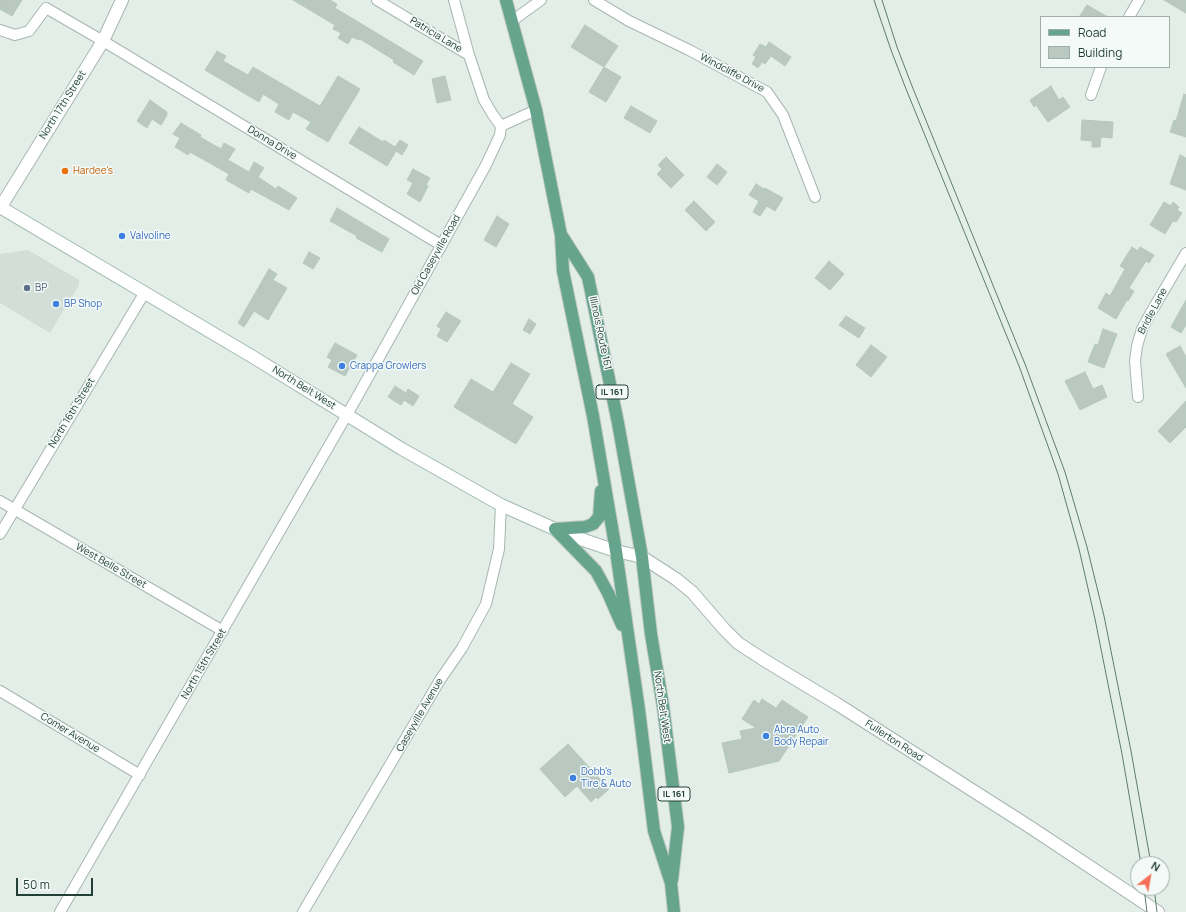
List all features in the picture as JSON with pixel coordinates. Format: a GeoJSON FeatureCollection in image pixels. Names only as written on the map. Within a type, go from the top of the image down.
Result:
{"type":"FeatureCollection","features":[{"type":"Feature","properties":{"kind":"main road","name":"Illinois Route 161"},"geometry":{"type":"LineString","coordinates":[[506,0],[536,110],[561,235],[563,271],[593,416],[616,551]]}},
{"type":"Feature","properties":{"kind":"main road","name":"Illinois Route 161"},"geometry":{"type":"LineString","coordinates":[[561,235],[588,277],[618,423],[642,557]]}},
{"type":"Feature","properties":{"kind":"main road"},"geometry":{"type":"LineString","coordinates":[[555,529],[593,524],[599,517],[603,472]]}},
{"type":"Feature","properties":{"kind":"main road"},"geometry":{"type":"LineString","coordinates":[[555,529],[596,571],[608,593],[628,639]]}},
{"type":"Feature","properties":{"kind":"main road","name":"North Belt West"},"geometry":{"type":"LineString","coordinates":[[616,551],[639,710],[654,831],[671,883],[674,912]]}},
{"type":"Feature","properties":{"kind":"main road","name":"North Belt West"},"geometry":{"type":"LineString","coordinates":[[642,557],[650,634],[663,706],[678,827],[671,883]]}},
{"type":"Feature","properties":{"kind":"street","name":"North 17th Street"},"geometry":{"type":"LineString","coordinates":[[0,207],[103,41],[122,0]]}},
{"type":"Feature","properties":{"kind":"street","name":"Patricia Lane"},"geometry":{"type":"LineString","coordinates":[[377,0],[469,55],[484,100],[501,126]]}},
{"type":"Feature","properties":{"kind":"street"},"geometry":{"type":"LineString","coordinates":[[454,0],[469,55]]}},
{"type":"Feature","properties":{"kind":"street"},"geometry":{"type":"LineString","coordinates":[[512,21],[541,0]]}},
{"type":"Feature","properties":{"kind":"street","name":"Windcliffe Drive"},"geometry":{"type":"LineString","coordinates":[[594,0],[629,21],[688,50],[767,92],[783,115],[815,197]]}},
{"type":"Feature","properties":{"kind":"street"},"geometry":{"type":"LineString","coordinates":[[1130,16],[1139,0]]}},
{"type":"Feature","properties":{"kind":"street","name":"Donna Drive"},"geometry":{"type":"LineString","coordinates":[[48,4],[103,41],[441,245]]}},
{"type":"Feature","properties":{"kind":"street"},"geometry":{"type":"LineString","coordinates":[[0,30],[15,35],[29,31],[48,4]]}},
{"type":"Feature","properties":{"kind":"street"},"geometry":{"type":"LineString","coordinates":[[1091,96],[1101,68]]}},
{"type":"Feature","properties":{"kind":"street"},"geometry":{"type":"LineString","coordinates":[[501,126],[536,110]]}},
{"type":"Feature","properties":{"kind":"street","name":"Old Caseyville Road"},"geometry":{"type":"LineString","coordinates":[[347,415],[486,165],[500,135],[501,126]]}},
{"type":"Feature","properties":{"kind":"street","name":"North Belt West"},"geometry":{"type":"LineString","coordinates":[[0,207],[145,292],[430,465],[501,505],[566,534],[616,551],[642,557]]}},
{"type":"Feature","properties":{"kind":"street","name":"Bridle Lane"},"geometry":{"type":"LineString","coordinates":[[1138,397],[1135,361],[1137,346],[1142,329],[1150,314],[1182,270],[1186,253]]}},
{"type":"Feature","properties":{"kind":"street","name":"North 16th Street"},"geometry":{"type":"LineString","coordinates":[[0,534],[145,292]]}},
{"type":"Feature","properties":{"kind":"street","name":"North 15th Street"},"geometry":{"type":"LineString","coordinates":[[60,912],[347,415]]}},
{"type":"Feature","properties":{"kind":"street","name":"West Belle Street"},"geometry":{"type":"LineString","coordinates":[[0,501],[223,631]]}},
{"type":"Feature","properties":{"kind":"street","name":"Caseyville Avenue"},"geometry":{"type":"LineString","coordinates":[[303,912],[440,680],[462,648],[486,604],[499,549],[501,505]]}},
{"type":"Feature","properties":{"kind":"street","name":"Fullerton Road"},"geometry":{"type":"LineString","coordinates":[[642,557],[676,579],[692,592],[738,643],[844,708],[1024,823],[1158,912]]}},
{"type":"Feature","properties":{"kind":"street","name":"Comer Avenue"},"geometry":{"type":"LineString","coordinates":[[0,691],[140,775]]}},
{"type":"Feature","properties":{"kind":"shaded area"},"geometry":{"type":"Polygon","coordinates":[[[28,250],[79,280],[79,285],[50,333],[0,303],[0,254],[28,250]]]}},
{"type":"Feature","properties":{"kind":"building"},"geometry":{"type":"Polygon","coordinates":[[[0,0],[22,0],[12,16],[0,9],[0,0]]]}},
{"type":"Feature","properties":{"kind":"building"},"geometry":{"type":"Polygon","coordinates":[[[293,0],[330,0],[337,4],[335,8],[423,61],[414,75],[393,62],[394,60],[360,39],[359,40],[352,37],[348,44],[338,38],[341,33],[333,29],[335,25],[293,0]]]}},
{"type":"Feature","properties":{"kind":"building"},"geometry":{"type":"Polygon","coordinates":[[[1164,0],[1186,0],[1186,13],[1164,0]]]}},
{"type":"Feature","properties":{"kind":"building"},"geometry":{"type":"Polygon","coordinates":[[[1087,5],[1106,16],[1080,16],[1087,5]]]}},
{"type":"Feature","properties":{"kind":"building"},"geometry":{"type":"Polygon","coordinates":[[[585,25],[618,46],[604,67],[571,47],[585,25]]]}},
{"type":"Feature","properties":{"kind":"building"},"geometry":{"type":"Polygon","coordinates":[[[769,42],[791,57],[785,66],[771,56],[765,64],[762,62],[758,68],[752,64],[756,57],[753,55],[760,44],[766,47],[769,42]]]}},
{"type":"Feature","properties":{"kind":"building"},"geometry":{"type":"Polygon","coordinates":[[[217,51],[226,56],[223,61],[248,75],[253,67],[320,106],[338,76],[360,89],[328,142],[306,129],[311,122],[293,112],[289,120],[275,112],[279,104],[263,94],[259,102],[205,70],[217,51]]]}},
{"type":"Feature","properties":{"kind":"building"},"geometry":{"type":"Polygon","coordinates":[[[604,67],[621,77],[606,102],[589,92],[604,67]]]}},
{"type":"Feature","properties":{"kind":"building"},"geometry":{"type":"Polygon","coordinates":[[[445,76],[451,100],[437,103],[432,79],[445,76]]]}},
{"type":"Feature","properties":{"kind":"building"},"geometry":{"type":"Polygon","coordinates":[[[1051,86],[1059,100],[1063,97],[1070,107],[1048,122],[1036,105],[1034,107],[1030,100],[1051,86]]]}},
{"type":"Feature","properties":{"kind":"building"},"geometry":{"type":"Polygon","coordinates":[[[1184,94],[1186,95],[1186,137],[1170,132],[1174,120],[1176,121],[1184,94]]]}},
{"type":"Feature","properties":{"kind":"building"},"geometry":{"type":"Polygon","coordinates":[[[150,100],[167,112],[167,115],[161,125],[152,119],[147,128],[137,121],[150,100]]]}},
{"type":"Feature","properties":{"kind":"building"},"geometry":{"type":"Polygon","coordinates":[[[631,106],[657,121],[650,133],[624,118],[631,106]]]}},
{"type":"Feature","properties":{"kind":"building"},"geometry":{"type":"Polygon","coordinates":[[[1082,120],[1113,122],[1112,138],[1101,137],[1100,147],[1092,147],[1092,141],[1081,140],[1082,120]]]}},
{"type":"Feature","properties":{"kind":"building"},"geometry":{"type":"Polygon","coordinates":[[[181,123],[201,135],[200,137],[221,149],[224,143],[235,149],[228,160],[249,172],[254,162],[264,168],[258,177],[276,189],[278,186],[297,198],[289,210],[251,189],[249,193],[226,180],[229,174],[190,152],[188,155],[175,147],[180,138],[173,134],[181,123]]]}},
{"type":"Feature","properties":{"kind":"building"},"geometry":{"type":"Polygon","coordinates":[[[359,127],[383,142],[384,140],[395,147],[400,140],[408,145],[402,155],[396,151],[387,166],[349,143],[359,127]]]}},
{"type":"Feature","properties":{"kind":"building"},"geometry":{"type":"Polygon","coordinates":[[[1180,155],[1186,158],[1186,190],[1170,184],[1180,155]]]}},
{"type":"Feature","properties":{"kind":"building"},"geometry":{"type":"Polygon","coordinates":[[[666,157],[684,175],[671,188],[657,174],[662,169],[658,165],[666,157]]]}},
{"type":"Feature","properties":{"kind":"building"},"geometry":{"type":"Polygon","coordinates":[[[717,164],[727,172],[717,185],[707,177],[717,164]]]}},
{"type":"Feature","properties":{"kind":"building"},"geometry":{"type":"Polygon","coordinates":[[[413,169],[430,178],[426,185],[428,186],[420,202],[407,194],[413,183],[407,180],[413,169]]]}},
{"type":"Feature","properties":{"kind":"building"},"geometry":{"type":"Polygon","coordinates":[[[756,184],[783,198],[775,211],[767,206],[760,216],[753,212],[759,201],[749,195],[756,184]]]}},
{"type":"Feature","properties":{"kind":"building"},"geometry":{"type":"Polygon","coordinates":[[[694,201],[715,222],[706,231],[685,210],[694,201]]]}},
{"type":"Feature","properties":{"kind":"building"},"geometry":{"type":"Polygon","coordinates":[[[1164,202],[1171,206],[1173,202],[1179,207],[1177,210],[1182,213],[1176,222],[1173,221],[1165,234],[1150,225],[1164,202]]]}},
{"type":"Feature","properties":{"kind":"building"},"geometry":{"type":"Polygon","coordinates":[[[337,208],[389,239],[382,252],[356,238],[357,236],[330,221],[337,208]]]}},
{"type":"Feature","properties":{"kind":"building"},"geometry":{"type":"Polygon","coordinates":[[[497,216],[509,224],[496,247],[484,240],[497,216]]]}},
{"type":"Feature","properties":{"kind":"building"},"geometry":{"type":"Polygon","coordinates":[[[1132,247],[1138,251],[1140,247],[1154,255],[1149,263],[1146,261],[1129,288],[1134,291],[1116,319],[1098,308],[1106,293],[1110,296],[1125,269],[1120,266],[1132,247]]]}},
{"type":"Feature","properties":{"kind":"building"},"geometry":{"type":"Polygon","coordinates":[[[309,252],[320,258],[313,269],[303,263],[309,252]]]}},
{"type":"Feature","properties":{"kind":"building"},"geometry":{"type":"Polygon","coordinates":[[[829,261],[844,274],[830,290],[815,278],[829,261]]]}},
{"type":"Feature","properties":{"kind":"building"},"geometry":{"type":"Polygon","coordinates":[[[269,269],[277,274],[273,280],[287,288],[268,320],[254,311],[244,327],[238,323],[269,269]]]}},
{"type":"Feature","properties":{"kind":"building"},"geometry":{"type":"Polygon","coordinates":[[[1186,300],[1186,325],[1181,333],[1171,327],[1186,300]]]}},
{"type":"Feature","properties":{"kind":"building"},"geometry":{"type":"Polygon","coordinates":[[[446,312],[461,321],[447,342],[437,336],[441,329],[437,326],[446,312]]]}},
{"type":"Feature","properties":{"kind":"building"},"geometry":{"type":"Polygon","coordinates":[[[846,316],[865,328],[859,338],[839,325],[846,316]]]}},
{"type":"Feature","properties":{"kind":"building"},"geometry":{"type":"Polygon","coordinates":[[[529,319],[536,324],[530,334],[523,330],[529,319]]]}},
{"type":"Feature","properties":{"kind":"building"},"geometry":{"type":"Polygon","coordinates":[[[1103,329],[1117,334],[1104,368],[1088,362],[1095,344],[1098,345],[1103,329]]]}},
{"type":"Feature","properties":{"kind":"building"},"geometry":{"type":"Polygon","coordinates":[[[335,343],[357,355],[345,376],[328,367],[332,360],[327,357],[335,343]]]}},
{"type":"Feature","properties":{"kind":"building"},"geometry":{"type":"Polygon","coordinates":[[[871,345],[887,357],[871,377],[856,365],[871,345]]]}},
{"type":"Feature","properties":{"kind":"building"},"geometry":{"type":"Polygon","coordinates":[[[1180,346],[1186,357],[1186,388],[1166,354],[1180,346]]]}},
{"type":"Feature","properties":{"kind":"building"},"geometry":{"type":"Polygon","coordinates":[[[511,363],[530,374],[512,404],[533,417],[516,444],[454,407],[471,379],[493,392],[511,363]]]}},
{"type":"Feature","properties":{"kind":"building"},"geometry":{"type":"Polygon","coordinates":[[[1085,372],[1093,389],[1102,385],[1107,397],[1080,410],[1065,381],[1085,372]]]}},
{"type":"Feature","properties":{"kind":"building"},"geometry":{"type":"Polygon","coordinates":[[[395,386],[406,393],[408,389],[419,396],[413,406],[404,400],[401,405],[388,397],[395,386]]]}},
{"type":"Feature","properties":{"kind":"building"},"geometry":{"type":"Polygon","coordinates":[[[1186,401],[1186,427],[1170,443],[1158,431],[1186,401]]]}},
{"type":"Feature","properties":{"kind":"building"},"geometry":{"type":"Polygon","coordinates":[[[762,699],[776,708],[782,700],[808,717],[779,761],[729,773],[722,743],[742,739],[740,731],[756,728],[742,719],[754,700],[759,704],[762,699]]]}},
{"type":"Feature","properties":{"kind":"building","name":"Dobb's Tire & Auto"},"geometry":{"type":"Polygon","coordinates":[[[568,744],[609,789],[598,799],[596,797],[591,802],[577,786],[565,797],[540,769],[568,744]]]}},
{"type":"Feature","properties":{"kind":"tram line"},"geometry":{"type":"LineString","coordinates":[[874,0],[906,89],[1019,366],[1058,474],[1079,549],[1095,619],[1122,754],[1140,856]]}},
{"type":"Feature","properties":{"kind":"tram line"},"geometry":{"type":"LineString","coordinates":[[882,0],[897,47],[912,86],[1025,364],[1065,472],[1087,547],[1104,616],[1131,751],[1150,856]]}},
{"type":"Feature","properties":{"kind":"tram line"},"geometry":{"type":"LineString","coordinates":[[1145,896],[1147,912]]}},
{"type":"Feature","properties":{"kind":"tram line"},"geometry":{"type":"LineString","coordinates":[[1155,896],[1157,912]]}},
{"type":"Feature","properties":{"kind":"place","name":"Hardee's"},"geometry":{"type":"Point","coordinates":[65,171]}},
{"type":"Feature","properties":{"kind":"place","name":"Valvoline"},"geometry":{"type":"Point","coordinates":[122,236]}},
{"type":"Feature","properties":{"kind":"place","name":"BP"},"geometry":{"type":"Point","coordinates":[27,288]}},
{"type":"Feature","properties":{"kind":"place","name":"BP Shop"},"geometry":{"type":"Point","coordinates":[56,304]}},
{"type":"Feature","properties":{"kind":"place","name":"Grappa Growlers"},"geometry":{"type":"Point","coordinates":[342,366]}},
{"type":"Feature","properties":{"kind":"place","name":"Abra Auto Body Repair"},"geometry":{"type":"Point","coordinates":[766,736]}},
{"type":"Feature","properties":{"kind":"place","name":"Dobb's Tire & Auto"},"geometry":{"type":"Point","coordinates":[573,778]}}]}
